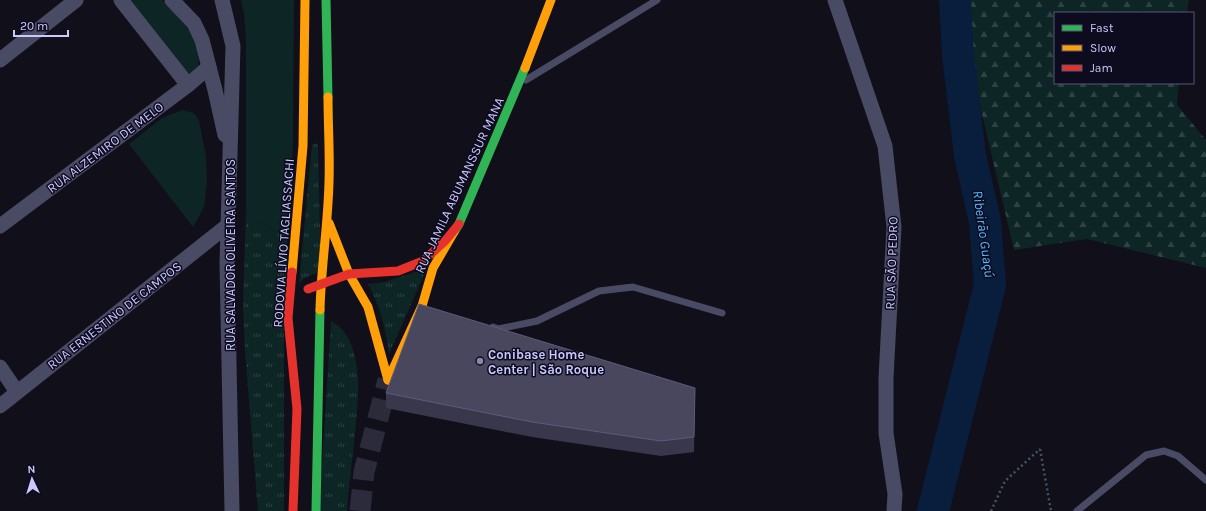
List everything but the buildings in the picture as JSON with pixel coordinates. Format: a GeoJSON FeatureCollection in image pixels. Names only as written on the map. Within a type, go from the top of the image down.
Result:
{"type":"FeatureCollection","features":[{"type":"Feature","properties":{"kind":"main road","name":"RODOVIA LÍVIO TAGLIASSACHI"},"geometry":{"type":"LineString","coordinates":[[293,511],[297,409],[288,318],[303,146],[305,0]]}},
{"type":"Feature","properties":{"kind":"main road"},"geometry":{"type":"LineString","coordinates":[[316,511],[321,284],[328,220],[329,181],[326,0]]}},
{"type":"Feature","properties":{"kind":"main road","name":"RUA JAMILA ABUMANSSUR MANA"},"geometry":{"type":"LineString","coordinates":[[349,274],[368,307],[388,380],[425,307],[433,268],[459,224],[519,84],[551,0]]}},
{"type":"Feature","properties":{"kind":"main road"},"geometry":{"type":"LineString","coordinates":[[328,220],[349,274]]}},
{"type":"Feature","properties":{"kind":"main road"},"geometry":{"type":"LineString","coordinates":[[288,318],[300,295],[308,289],[349,274],[398,271],[423,261],[445,241],[459,224]]}},
{"type":"Feature","properties":{"kind":"street"},"geometry":{"type":"LineString","coordinates":[[0,60],[76,0]]}},
{"type":"Feature","properties":{"kind":"street"},"geometry":{"type":"LineString","coordinates":[[121,0],[188,84]]}},
{"type":"Feature","properties":{"kind":"street"},"geometry":{"type":"LineString","coordinates":[[172,0],[194,23],[202,40],[230,158]]}},
{"type":"Feature","properties":{"kind":"street","name":"RUA SALVADOR OLIVEIRA SANTOS"},"geometry":{"type":"LineString","coordinates":[[222,0],[233,46],[227,264],[232,511]]}},
{"type":"Feature","properties":{"kind":"street","name":"RUA SÃO PEDRO"},"geometry":{"type":"LineString","coordinates":[[835,0],[885,146],[894,227],[886,378],[886,433],[895,494],[894,511]]}},
{"type":"Feature","properties":{"kind":"street","name":"RUA ALZEMIRO DE MELO"},"geometry":{"type":"LineString","coordinates":[[0,226],[209,67]]}},
{"type":"Feature","properties":{"kind":"street","name":"RUA ERNESTINO DE CAMPOS"},"geometry":{"type":"LineString","coordinates":[[0,406],[228,225]]}},
{"type":"Feature","properties":{"kind":"street"},"geometry":{"type":"LineString","coordinates":[[0,367],[18,392]]}},
{"type":"Feature","properties":{"kind":"lane"},"geometry":{"type":"LineString","coordinates":[[519,84],[658,0]]}},
{"type":"Feature","properties":{"kind":"lane"},"geometry":{"type":"LineString","coordinates":[[484,325],[498,329],[537,321],[599,291],[633,287],[722,313]]}},
{"type":"Feature","properties":{"kind":"lane"},"geometry":{"type":"LineString","coordinates":[[1077,511],[1146,455],[1164,451],[1178,456],[1206,480]]}},
{"type":"Feature","properties":{"kind":"path"},"geometry":{"type":"LineString","coordinates":[[991,511],[1005,481],[1040,449],[1051,511]]}},
{"type":"Feature","properties":{"kind":"green space"},"geometry":{"type":"Polygon","coordinates":[[[127,0],[162,0],[185,19],[198,42],[199,68],[188,77],[127,0]]]}},
{"type":"Feature","properties":{"kind":"green space"},"geometry":{"type":"Polygon","coordinates":[[[241,0],[294,0],[293,145],[288,227],[275,232],[246,213],[246,42],[244,14],[241,0]]]}},
{"type":"Feature","properties":{"kind":"green space"},"geometry":{"type":"Polygon","coordinates":[[[955,0],[1189,0],[1187,12],[1054,12],[1054,84],[1179,84],[1177,105],[1206,140],[1206,268],[1087,239],[1014,250],[955,0]]]}},
{"type":"Feature","properties":{"kind":"green space"},"geometry":{"type":"Polygon","coordinates":[[[182,110],[194,113],[199,120],[206,156],[207,182],[204,207],[193,227],[129,144],[162,118],[182,110]]]}},
{"type":"Feature","properties":{"kind":"green space"},"geometry":{"type":"Polygon","coordinates":[[[315,143],[318,146],[321,271],[305,278],[299,283],[312,145],[315,143]]]}},
{"type":"Feature","properties":{"kind":"green space"},"geometry":{"type":"Polygon","coordinates":[[[246,213],[275,232],[288,227],[284,313],[284,511],[258,511],[245,352],[243,304],[246,213]]]}},
{"type":"Feature","properties":{"kind":"green space"},"geometry":{"type":"Polygon","coordinates":[[[427,268],[389,354],[382,318],[368,284],[385,282],[427,268]]]}},
{"type":"Feature","properties":{"kind":"green space"},"geometry":{"type":"Polygon","coordinates":[[[331,321],[341,328],[348,338],[353,350],[358,376],[357,417],[347,511],[319,511],[331,321]]]}},
{"type":"Feature","properties":{"kind":"waterway","name":"Ribeirão Guaçú"},"geometry":{"type":"LineString","coordinates":[[933,511],[990,285],[985,222],[970,155],[958,55],[955,0]]}},
{"type":"Feature","properties":{"kind":"tunnel"},"geometry":{"type":"LineString","coordinates":[[360,511],[364,472],[388,380]]}},
{"type":"Feature","properties":{"kind":"traffic: fast"},"geometry":{"type":"LineString","coordinates":[[326,0],[328,97]]}},
{"type":"Feature","properties":{"kind":"traffic: fast"},"geometry":{"type":"LineString","coordinates":[[454,232],[459,224],[525,68]]}},
{"type":"Feature","properties":{"kind":"traffic: fast"},"geometry":{"type":"LineString","coordinates":[[316,511],[320,310]]}},
{"type":"Feature","properties":{"kind":"traffic: slow"},"geometry":{"type":"LineString","coordinates":[[292,272],[303,146],[305,0]]}},
{"type":"Feature","properties":{"kind":"traffic: slow"},"geometry":{"type":"LineString","coordinates":[[525,68],[551,0]]}},
{"type":"Feature","properties":{"kind":"traffic: slow"},"geometry":{"type":"LineString","coordinates":[[320,310],[329,182],[328,97]]}},
{"type":"Feature","properties":{"kind":"traffic: slow"},"geometry":{"type":"LineString","coordinates":[[329,223],[349,274],[368,307],[388,380]]}},
{"type":"Feature","properties":{"kind":"traffic: slow"},"geometry":{"type":"LineString","coordinates":[[388,380],[422,306],[433,268],[454,232]]}},
{"type":"Feature","properties":{"kind":"traffic: jam"},"geometry":{"type":"LineString","coordinates":[[308,289],[349,274],[398,271],[423,261],[445,241],[459,224]]}},
{"type":"Feature","properties":{"kind":"traffic: jam"},"geometry":{"type":"LineString","coordinates":[[292,272],[288,318],[297,409],[293,511]]}},
{"type":"Feature","properties":{"kind":"place","name":"Conibase Home Center | São Roque"},"geometry":{"type":"Point","coordinates":[480,361]}}]}
